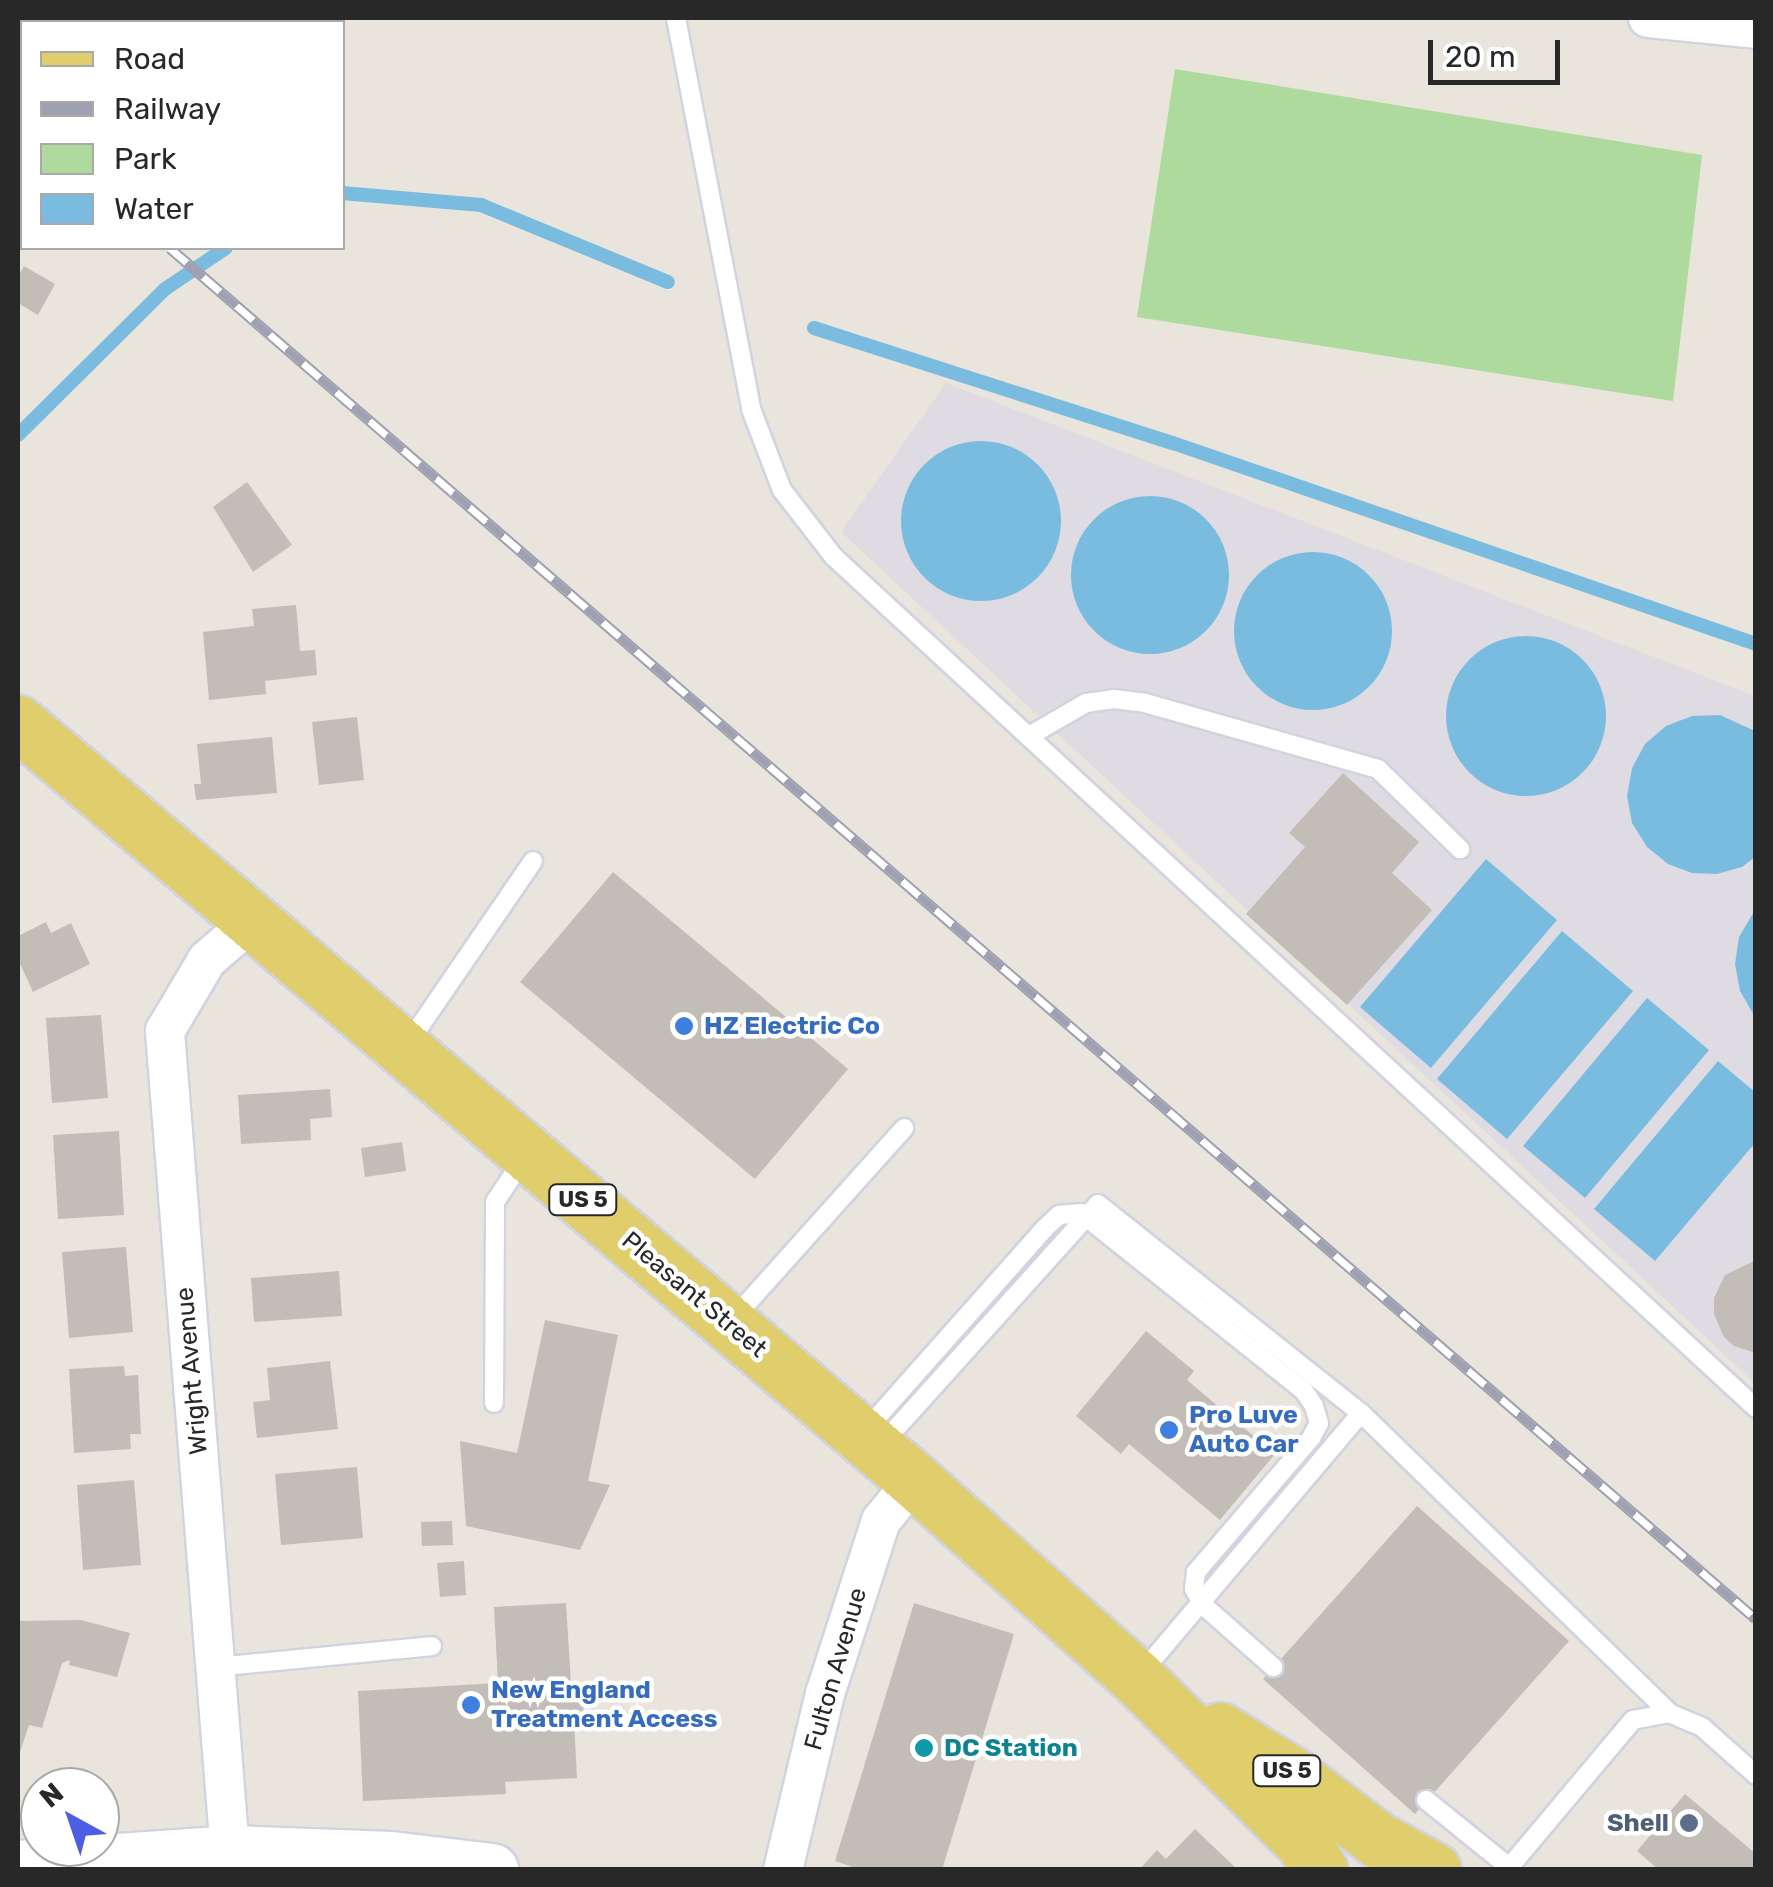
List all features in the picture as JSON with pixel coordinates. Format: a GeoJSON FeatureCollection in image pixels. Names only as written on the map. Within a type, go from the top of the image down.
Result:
{"type":"FeatureCollection","features":[{"type":"Feature","properties":{"kind":"main road","name":"Pleasant Street"},"geometry":{"type":"LineString","coordinates":[[18,723],[884,1455],[1136,1678],[1303,1842],[1320,1870]]}},
{"type":"Feature","properties":{"kind":"main road","name":"Pleasant Street"},"geometry":{"type":"LineString","coordinates":[[1136,1678],[1291,1774],[1378,1840],[1433,1870]]}},
{"type":"Feature","properties":{"kind":"main road"},"geometry":{"type":"LineString","coordinates":[[18,1867],[230,1852],[492,1870]]}},
{"type":"Feature","properties":{"kind":"street"},"geometry":{"type":"LineString","coordinates":[[1648,18],[1756,29]]}},
{"type":"Feature","properties":{"kind":"street","name":"Wright Avenue"},"geometry":{"type":"LineString","coordinates":[[230,1852],[165,1031],[207,960],[252,921]]}},
{"type":"Feature","properties":{"kind":"street","name":"Fulton Avenue"},"geometry":{"type":"LineString","coordinates":[[783,1870],[825,1694],[881,1520],[884,1455]]}},
{"type":"Feature","properties":{"kind":"lane"},"geometry":{"type":"LineString","coordinates":[[676,18],[751,410],[782,490],[834,557],[1756,1408]]}},
{"type":"Feature","properties":{"kind":"lane"},"geometry":{"type":"LineString","coordinates":[[1028,736],[1086,703],[1114,699],[1145,704],[1378,770],[1460,849]]}},
{"type":"Feature","properties":{"kind":"lane"},"geometry":{"type":"LineString","coordinates":[[404,1050],[533,861]]}},
{"type":"Feature","properties":{"kind":"lane"},"geometry":{"type":"LineString","coordinates":[[729,1324],[904,1128]]}},
{"type":"Feature","properties":{"kind":"lane"},"geometry":{"type":"LineString","coordinates":[[494,1403],[495,1202],[527,1153]]}},
{"type":"Feature","properties":{"kind":"lane"},"geometry":{"type":"LineString","coordinates":[[1086,1216],[1098,1204],[1360,1414],[1669,1712],[1702,1727],[1756,1775]]}},
{"type":"Feature","properties":{"kind":"lane"},"geometry":{"type":"LineString","coordinates":[[884,1455],[1044,1229],[1059,1215],[1086,1216],[1304,1392],[1314,1406],[1318,1423],[1311,1438],[1196,1572],[1194,1590],[1203,1604],[1274,1667]]}},
{"type":"Feature","properties":{"kind":"lane"},"geometry":{"type":"LineString","coordinates":[[1136,1678],[1203,1604],[1360,1414]]}},
{"type":"Feature","properties":{"kind":"lane"},"geometry":{"type":"LineString","coordinates":[[215,1667],[432,1646]]}},
{"type":"Feature","properties":{"kind":"lane"},"geometry":{"type":"LineString","coordinates":[[1426,1800],[1508,1868],[1633,1720],[1669,1712]]}},
{"type":"Feature","properties":{"kind":"shaded area"},"geometry":{"type":"Polygon","coordinates":[[[946,383],[1755,696],[1755,1383],[841,532],[946,383]]]}},
{"type":"Feature","properties":{"kind":"green space"},"geometry":{"type":"Polygon","coordinates":[[[1175,69],[1702,155],[1673,401],[1137,317],[1175,69]]]}},
{"type":"Feature","properties":{"kind":"water"},"geometry":{"type":"Polygon","coordinates":[[[981,441],[1011,448],[1037,465],[1054,491],[1061,521],[1054,551],[1037,577],[1011,594],[981,601],[951,594],[925,577],[908,551],[901,521],[908,491],[925,465],[951,448],[981,441]]]}},
{"type":"Feature","properties":{"kind":"water"},"geometry":{"type":"Polygon","coordinates":[[[1150,496],[1180,502],[1206,519],[1223,545],[1229,575],[1223,605],[1206,631],[1180,648],[1150,654],[1120,648],[1094,631],[1077,605],[1071,575],[1077,545],[1094,519],[1120,502],[1150,496]]]}},
{"type":"Feature","properties":{"kind":"water"},"geometry":{"type":"Polygon","coordinates":[[[1313,552],[1343,558],[1369,575],[1386,601],[1392,631],[1386,661],[1369,687],[1343,704],[1313,710],[1283,704],[1257,687],[1240,661],[1234,631],[1240,601],[1257,575],[1283,558],[1313,552]]]}},
{"type":"Feature","properties":{"kind":"water"},"geometry":{"type":"Polygon","coordinates":[[[1526,636],[1556,643],[1582,660],[1599,686],[1606,716],[1599,746],[1582,772],[1556,789],[1526,796],[1496,789],[1470,772],[1453,746],[1446,716],[1453,686],[1470,660],[1496,643],[1526,636]]]}},
{"type":"Feature","properties":{"kind":"water"},"geometry":{"type":"Polygon","coordinates":[[[1720,715],[1755,731],[1755,857],[1742,867],[1717,874],[1692,873],[1668,864],[1647,847],[1632,823],[1627,796],[1632,768],[1645,744],[1666,726],[1692,716],[1720,715]]]}},
{"type":"Feature","properties":{"kind":"water"},"geometry":{"type":"Polygon","coordinates":[[[1486,859],[1557,920],[1431,1068],[1360,1007],[1486,859]]]}},
{"type":"Feature","properties":{"kind":"water"},"geometry":{"type":"Polygon","coordinates":[[[1755,910],[1755,1017],[1740,991],[1735,964],[1739,937],[1755,910]]]}},
{"type":"Feature","properties":{"kind":"water"},"geometry":{"type":"Polygon","coordinates":[[[1562,931],[1633,991],[1507,1139],[1437,1079],[1562,931]]]}},
{"type":"Feature","properties":{"kind":"water"},"geometry":{"type":"Polygon","coordinates":[[[1647,998],[1709,1050],[1585,1198],[1523,1146],[1647,998]]]}},
{"type":"Feature","properties":{"kind":"water"},"geometry":{"type":"Polygon","coordinates":[[[1718,1061],[1755,1092],[1755,1143],[1655,1261],[1594,1209],[1718,1061]]]}},
{"type":"Feature","properties":{"kind":"building"},"geometry":{"type":"Polygon","coordinates":[[[24,266],[55,284],[38,315],[18,303],[18,277],[24,266]]]}},
{"type":"Feature","properties":{"kind":"building"},"geometry":{"type":"Polygon","coordinates":[[[247,482],[292,545],[253,572],[213,507],[247,482]]]}},
{"type":"Feature","properties":{"kind":"building"},"geometry":{"type":"Polygon","coordinates":[[[296,605],[300,651],[315,650],[317,675],[265,681],[266,694],[209,700],[203,632],[254,626],[252,609],[296,605]]]}},
{"type":"Feature","properties":{"kind":"building"},"geometry":{"type":"Polygon","coordinates":[[[357,717],[364,780],[319,785],[312,722],[357,717]]]}},
{"type":"Feature","properties":{"kind":"building"},"geometry":{"type":"Polygon","coordinates":[[[272,737],[277,793],[196,800],[194,784],[201,784],[197,744],[272,737]]]}},
{"type":"Feature","properties":{"kind":"building"},"geometry":{"type":"Polygon","coordinates":[[[1343,773],[1419,842],[1392,873],[1432,910],[1347,1005],[1246,914],[1305,847],[1289,833],[1343,773]]]}},
{"type":"Feature","properties":{"kind":"building","name":"HZ Electric Co"},"geometry":{"type":"Polygon","coordinates":[[[613,872],[848,1069],[755,1179],[520,982],[613,872]]]}},
{"type":"Feature","properties":{"kind":"building"},"geometry":{"type":"Polygon","coordinates":[[[46,922],[51,933],[71,923],[90,964],[33,992],[18,959],[18,936],[46,922]]]}},
{"type":"Feature","properties":{"kind":"building"},"geometry":{"type":"Polygon","coordinates":[[[101,1015],[108,1098],[52,1103],[46,1018],[101,1015]]]}},
{"type":"Feature","properties":{"kind":"building"},"geometry":{"type":"Polygon","coordinates":[[[330,1089],[332,1117],[310,1119],[311,1140],[241,1144],[238,1095],[330,1089]]]}},
{"type":"Feature","properties":{"kind":"building"},"geometry":{"type":"Polygon","coordinates":[[[119,1131],[124,1215],[58,1219],[53,1135],[119,1131]]]}},
{"type":"Feature","properties":{"kind":"building"},"geometry":{"type":"Polygon","coordinates":[[[402,1142],[406,1171],[365,1177],[361,1148],[402,1142]]]}},
{"type":"Feature","properties":{"kind":"building"},"geometry":{"type":"Polygon","coordinates":[[[126,1247],[133,1332],[69,1338],[62,1252],[126,1247]]]}},
{"type":"Feature","properties":{"kind":"building"},"geometry":{"type":"Polygon","coordinates":[[[1756,1260],[1756,1353],[1734,1346],[1724,1337],[1714,1314],[1714,1298],[1725,1275],[1756,1260]]]}},
{"type":"Feature","properties":{"kind":"building"},"geometry":{"type":"Polygon","coordinates":[[[339,1271],[342,1316],[254,1322],[251,1278],[339,1271]]]}},
{"type":"Feature","properties":{"kind":"building"},"geometry":{"type":"Polygon","coordinates":[[[545,1320],[618,1335],[588,1481],[610,1485],[580,1550],[466,1526],[460,1441],[517,1453],[545,1320]]]}},
{"type":"Feature","properties":{"kind":"building","name":"Pro Luve Auto Car"},"geometry":{"type":"Polygon","coordinates":[[[1146,1331],[1194,1371],[1187,1380],[1275,1454],[1220,1520],[1129,1444],[1121,1454],[1076,1416],[1146,1331]]]}},
{"type":"Feature","properties":{"kind":"building"},"geometry":{"type":"Polygon","coordinates":[[[330,1361],[338,1429],[257,1438],[253,1402],[270,1400],[267,1368],[330,1361]]]}},
{"type":"Feature","properties":{"kind":"building"},"geometry":{"type":"Polygon","coordinates":[[[124,1366],[125,1376],[138,1375],[141,1434],[130,1434],[131,1449],[74,1453],[69,1369],[124,1366]]]}},
{"type":"Feature","properties":{"kind":"building"},"geometry":{"type":"Polygon","coordinates":[[[357,1467],[363,1538],[281,1545],[275,1474],[357,1467]]]}},
{"type":"Feature","properties":{"kind":"building"},"geometry":{"type":"Polygon","coordinates":[[[134,1480],[141,1565],[83,1570],[77,1485],[134,1480]]]}},
{"type":"Feature","properties":{"kind":"building"},"geometry":{"type":"Polygon","coordinates":[[[1417,1506],[1569,1641],[1415,1814],[1263,1679],[1417,1506]]]}},
{"type":"Feature","properties":{"kind":"building"},"geometry":{"type":"Polygon","coordinates":[[[452,1521],[453,1545],[422,1546],[421,1522],[452,1521]]]}},
{"type":"Feature","properties":{"kind":"building"},"geometry":{"type":"Polygon","coordinates":[[[464,1561],[466,1595],[440,1597],[437,1563],[464,1561]]]}},
{"type":"Feature","properties":{"kind":"building","name":"New England Treatment Access"},"geometry":{"type":"Polygon","coordinates":[[[566,1603],[571,1684],[582,1684],[584,1720],[574,1720],[577,1778],[505,1782],[506,1794],[363,1801],[358,1691],[498,1683],[494,1607],[566,1603]]]}},
{"type":"Feature","properties":{"kind":"building","name":"DC Station"},"geometry":{"type":"Polygon","coordinates":[[[914,1603],[1014,1634],[942,1870],[861,1870],[835,1861],[914,1603]]]}},
{"type":"Feature","properties":{"kind":"building"},"geometry":{"type":"Polygon","coordinates":[[[81,1620],[130,1633],[117,1677],[69,1665],[70,1660],[62,1663],[42,1728],[29,1725],[18,1758],[18,1621],[81,1620]]]}},
{"type":"Feature","properties":{"kind":"building","name":"Shell"},"geometry":{"type":"Polygon","coordinates":[[[1685,1794],[1756,1854],[1756,1870],[1659,1870],[1637,1851],[1685,1794]]]}},
{"type":"Feature","properties":{"kind":"building"},"geometry":{"type":"Polygon","coordinates":[[[1195,1829],[1238,1870],[1139,1870],[1157,1850],[1166,1859],[1195,1829]]]}},
{"type":"Feature","properties":{"kind":"waterway"},"geometry":{"type":"LineString","coordinates":[[345,193],[481,205],[668,282]]}},
{"type":"Feature","properties":{"kind":"waterway"},"geometry":{"type":"LineString","coordinates":[[18,435],[165,289],[223,250]]}},
{"type":"Feature","properties":{"kind":"waterway"},"geometry":{"type":"LineString","coordinates":[[814,328],[1173,443],[1756,644]]}},
{"type":"Feature","properties":{"kind":"railway"},"geometry":{"type":"LineString","coordinates":[[172,250],[1756,1619]]}},
{"type":"Feature","properties":{"kind":"place","name":"HZ Electric Co"},"geometry":{"type":"Point","coordinates":[684,1026]}},
{"type":"Feature","properties":{"kind":"place","name":"Pro Luve Auto Car"},"geometry":{"type":"Point","coordinates":[1169,1430]}},
{"type":"Feature","properties":{"kind":"place","name":"New England Treatment Access"},"geometry":{"type":"Point","coordinates":[471,1705]}},
{"type":"Feature","properties":{"kind":"place","name":"DC Station"},"geometry":{"type":"Point","coordinates":[924,1748]}},
{"type":"Feature","properties":{"kind":"place","name":"Shell"},"geometry":{"type":"Point","coordinates":[1689,1823]}}]}
